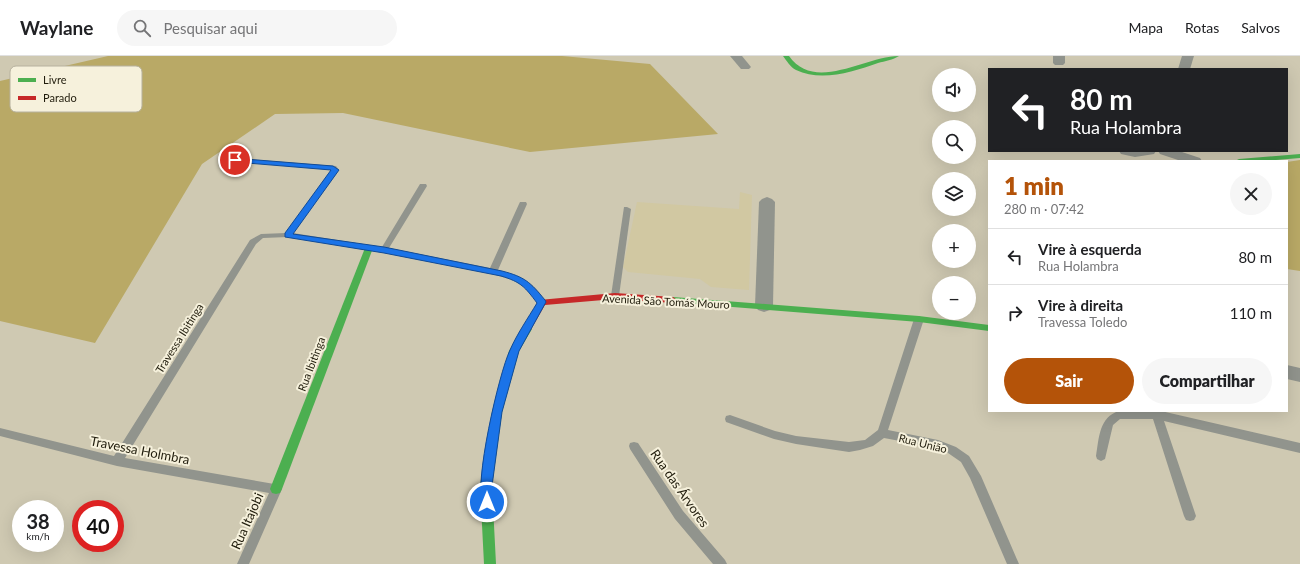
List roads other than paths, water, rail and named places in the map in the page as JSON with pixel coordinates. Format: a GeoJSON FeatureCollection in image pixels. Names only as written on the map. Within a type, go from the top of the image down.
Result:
{"type":"FeatureCollection","features":[{"type":"Feature","properties":{"kind":"street"},"geometry":{"type":"LineString","coordinates":[[736,56],[745,67]]}},
{"type":"Feature","properties":{"kind":"street"},"geometry":{"type":"LineString","coordinates":[[786,56],[793,65],[799,69],[819,74],[831,73],[896,56]]}},
{"type":"Feature","properties":{"kind":"street"},"geometry":{"type":"LineString","coordinates":[[1184,68],[1188,56]]}},
{"type":"Feature","properties":{"kind":"street"},"geometry":{"type":"LineString","coordinates":[[1130,152],[1142,152]]}},
{"type":"Feature","properties":{"kind":"street"},"geometry":{"type":"LineString","coordinates":[[1169,152],[1192,160]]}},
{"type":"Feature","properties":{"kind":"street"},"geometry":{"type":"LineString","coordinates":[[1251,160],[1300,156]]}},
{"type":"Feature","properties":{"kind":"street"},"geometry":{"type":"LineString","coordinates":[[764,306],[767,202]]}},
{"type":"Feature","properties":{"kind":"street","name":"Rua Ibitinga"},"geometry":{"type":"LineString","coordinates":[[276,489],[369,248]]}},
{"type":"Feature","properties":{"kind":"street","name":"Avenida São Tomás Mouro"},"geometry":{"type":"LineString","coordinates":[[542,302],[568,298],[615,296],[764,306],[919,319],[988,328]]}},
{"type":"Feature","properties":{"kind":"street"},"geometry":{"type":"LineString","coordinates":[[490,564],[486,486],[497,412],[514,351],[542,302]]}},
{"type":"Feature","properties":{"kind":"street"},"geometry":{"type":"LineString","coordinates":[[1288,372],[1300,375]]}},
{"type":"Feature","properties":{"kind":"lane"},"geometry":{"type":"LineString","coordinates":[[235,160],[333,168],[335,170],[288,235],[384,250],[516,278],[528,285],[542,302]]}},
{"type":"Feature","properties":{"kind":"lane"},"geometry":{"type":"LineString","coordinates":[[384,250],[423,186]]}},
{"type":"Feature","properties":{"kind":"lane"},"geometry":{"type":"LineString","coordinates":[[493,272],[523,204]]}},
{"type":"Feature","properties":{"kind":"lane"},"geometry":{"type":"LineString","coordinates":[[615,296],[627,209]]}},
{"type":"Feature","properties":{"kind":"lane","name":"Travessa Ibitinga"},"geometry":{"type":"LineString","coordinates":[[117,461],[253,242],[261,236],[288,235]]}},
{"type":"Feature","properties":{"kind":"lane"},"geometry":{"type":"LineString","coordinates":[[730,419],[774,435],[796,440],[849,447],[869,443],[882,432],[919,319]]}},
{"type":"Feature","properties":{"kind":"lane"},"geometry":{"type":"LineString","coordinates":[[1101,456],[1108,423],[1112,418],[1119,415],[1157,413],[1300,448]]}},
{"type":"Feature","properties":{"kind":"lane"},"geometry":{"type":"LineString","coordinates":[[1157,413],[1190,516]]}},
{"type":"Feature","properties":{"kind":"lane","name":"Travessa Holmbra"},"geometry":{"type":"LineString","coordinates":[[0,432],[117,461],[276,489]]}},
{"type":"Feature","properties":{"kind":"lane","name":"Rua União"},"geometry":{"type":"LineString","coordinates":[[882,432],[938,444],[952,450],[965,459],[975,476],[1013,564]]}},
{"type":"Feature","properties":{"kind":"lane","name":"Rua das Árvores"},"geometry":{"type":"LineString","coordinates":[[634,446],[679,514],[720,564]]}},
{"type":"Feature","properties":{"kind":"lane","name":"Rua Itajobi"},"geometry":{"type":"LineString","coordinates":[[243,564],[276,489]]}}]}
